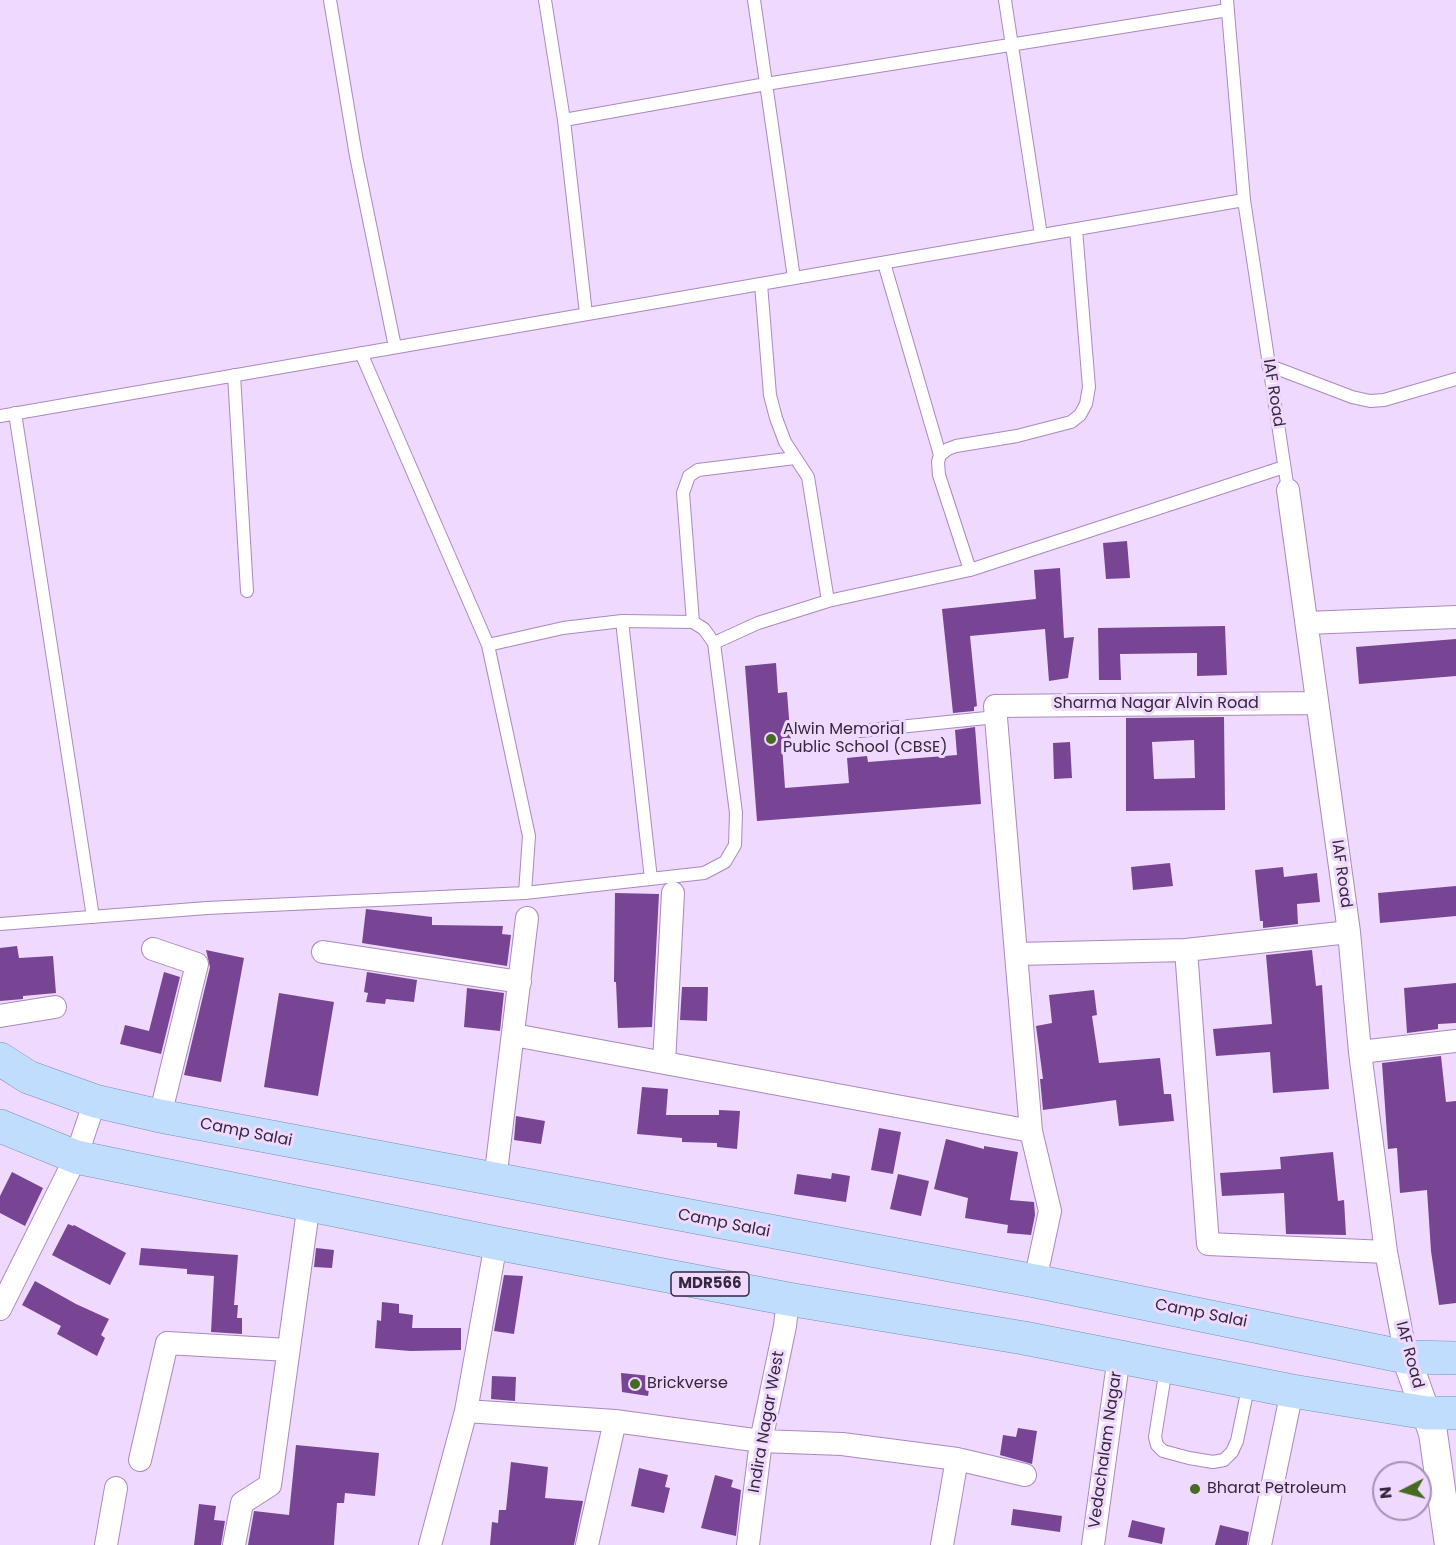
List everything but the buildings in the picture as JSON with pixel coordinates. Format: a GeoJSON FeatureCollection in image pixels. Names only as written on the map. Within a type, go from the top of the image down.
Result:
{"type":"FeatureCollection","features":[{"type":"Feature","properties":{"kind":"main road","name":"Camp Salai"},"geometry":{"type":"LineString","coordinates":[[0,1059],[28,1077],[95,1101],[160,1116],[1035,1281],[1406,1357],[1456,1359]]}},
{"type":"Feature","properties":{"kind":"main road","name":"MDR566"},"geometry":{"type":"LineString","coordinates":[[0,1126],[76,1157],[496,1243],[788,1299],[1119,1356],[1292,1391],[1441,1413]]}},
{"type":"Feature","properties":{"kind":"street","name":"IAF Road"},"geometry":{"type":"LineString","coordinates":[[1288,490],[1349,932],[1360,1052],[1386,1252],[1406,1357],[1441,1413],[1432,1433],[1449,1545]]}},
{"type":"Feature","properties":{"kind":"street"},"geometry":{"type":"LineString","coordinates":[[1306,623],[1456,617]]}},
{"type":"Feature","properties":{"kind":"street","name":"Sharma Nagar Alvin Road"},"geometry":{"type":"LineString","coordinates":[[996,711],[1317,703]]}},
{"type":"Feature","properties":{"kind":"street"},"geometry":{"type":"LineString","coordinates":[[996,711],[1031,1131],[1050,1211],[1035,1281]]}},
{"type":"Feature","properties":{"kind":"street"},"geometry":{"type":"LineString","coordinates":[[664,1063],[673,893]]}},
{"type":"Feature","properties":{"kind":"street"},"geometry":{"type":"LineString","coordinates":[[495,1180],[527,918]]}},
{"type":"Feature","properties":{"kind":"street"},"geometry":{"type":"LineString","coordinates":[[1017,954],[1186,950],[1349,932]]}},
{"type":"Feature","properties":{"kind":"street"},"geometry":{"type":"LineString","coordinates":[[153,949],[197,963],[160,1116]]}},
{"type":"Feature","properties":{"kind":"street"},"geometry":{"type":"LineString","coordinates":[[1186,950],[1208,1244],[1386,1252]]}},
{"type":"Feature","properties":{"kind":"street"},"geometry":{"type":"LineString","coordinates":[[323,952],[520,982]]}},
{"type":"Feature","properties":{"kind":"street"},"geometry":{"type":"LineString","coordinates":[[0,1016],[55,1006]]}},
{"type":"Feature","properties":{"kind":"street"},"geometry":{"type":"LineString","coordinates":[[514,1035],[1031,1131]]}},
{"type":"Feature","properties":{"kind":"street"},"geometry":{"type":"LineString","coordinates":[[1360,1052],[1456,1041]]}},
{"type":"Feature","properties":{"kind":"street"},"geometry":{"type":"LineString","coordinates":[[0,1309],[76,1157],[95,1101]]}},
{"type":"Feature","properties":{"kind":"street"},"geometry":{"type":"LineString","coordinates":[[234,1545],[242,1503],[270,1485],[309,1203]]}},
{"type":"Feature","properties":{"kind":"street"},"geometry":{"type":"LineString","coordinates":[[429,1545],[466,1411],[496,1243]]}},
{"type":"Feature","properties":{"kind":"street","name":"Indira Nagar West"},"geometry":{"type":"LineString","coordinates":[[748,1545],[761,1441],[785,1326],[788,1299]]}},
{"type":"Feature","properties":{"kind":"street"},"geometry":{"type":"LineString","coordinates":[[140,1460],[167,1343],[288,1350]]}},
{"type":"Feature","properties":{"kind":"street","name":"Vedachalam Nagar"},"geometry":{"type":"LineString","coordinates":[[1093,1545],[1119,1356]]}},
{"type":"Feature","properties":{"kind":"street"},"geometry":{"type":"LineString","coordinates":[[1260,1545],[1292,1391]]}},
{"type":"Feature","properties":{"kind":"street"},"geometry":{"type":"LineString","coordinates":[[466,1411],[615,1420],[761,1441],[842,1444],[957,1459],[1025,1474]]}},
{"type":"Feature","properties":{"kind":"street"},"geometry":{"type":"LineString","coordinates":[[587,1545],[615,1420]]}},
{"type":"Feature","properties":{"kind":"street"},"geometry":{"type":"LineString","coordinates":[[942,1545],[957,1459]]}},
{"type":"Feature","properties":{"kind":"street"},"geometry":{"type":"LineString","coordinates":[[106,1545],[116,1488]]}},
{"type":"Feature","properties":{"kind":"lane"},"geometry":{"type":"LineString","coordinates":[[330,0],[356,156],[395,347]]}},
{"type":"Feature","properties":{"kind":"lane"},"geometry":{"type":"LineString","coordinates":[[545,0],[564,120],[586,314]]}},
{"type":"Feature","properties":{"kind":"lane"},"geometry":{"type":"LineString","coordinates":[[754,0],[795,278]]}},
{"type":"Feature","properties":{"kind":"lane"},"geometry":{"type":"LineString","coordinates":[[1005,0],[1041,236]]}},
{"type":"Feature","properties":{"kind":"lane"},"geometry":{"type":"LineString","coordinates":[[564,120],[1228,5]]}},
{"type":"Feature","properties":{"kind":"lane","name":"IAF Road"},"geometry":{"type":"LineString","coordinates":[[1228,5],[1244,200],[1288,490]]}},
{"type":"Feature","properties":{"kind":"lane"},"geometry":{"type":"LineString","coordinates":[[0,416],[1244,200]]}},
{"type":"Feature","properties":{"kind":"lane"},"geometry":{"type":"LineString","coordinates":[[940,455],[956,446],[1017,436],[1071,422],[1080,415],[1086,404],[1089,387],[1076,230]]}},
{"type":"Feature","properties":{"kind":"lane"},"geometry":{"type":"LineString","coordinates":[[885,263],[940,455],[939,475],[970,570]]}},
{"type":"Feature","properties":{"kind":"lane"},"geometry":{"type":"LineString","coordinates":[[761,284],[770,395],[785,442],[808,477],[828,601]]}},
{"type":"Feature","properties":{"kind":"lane"},"geometry":{"type":"LineString","coordinates":[[361,353],[488,645],[529,836],[525,893]]}},
{"type":"Feature","properties":{"kind":"lane"},"geometry":{"type":"LineString","coordinates":[[1268,365],[1352,397],[1370,401],[1384,400],[1456,379]]}},
{"type":"Feature","properties":{"kind":"lane"},"geometry":{"type":"LineString","coordinates":[[234,375],[247,591]]}},
{"type":"Feature","properties":{"kind":"lane"},"geometry":{"type":"LineString","coordinates":[[15,413],[93,917]]}},
{"type":"Feature","properties":{"kind":"lane"},"geometry":{"type":"LineString","coordinates":[[693,622],[683,493],[689,476],[698,470],[795,458]]}},
{"type":"Feature","properties":{"kind":"lane"},"geometry":{"type":"LineString","coordinates":[[714,643],[758,623],[828,601],[970,570],[1284,467]]}},
{"type":"Feature","properties":{"kind":"lane"},"geometry":{"type":"LineString","coordinates":[[0,924],[207,908],[525,893],[705,873],[725,862],[735,845],[736,813],[714,643],[704,630],[693,622],[622,621],[563,628],[488,645]]}},
{"type":"Feature","properties":{"kind":"lane"},"geometry":{"type":"LineString","coordinates":[[622,621],[651,879]]}},
{"type":"Feature","properties":{"kind":"lane"},"geometry":{"type":"LineString","coordinates":[[860,731],[996,711]]}},
{"type":"Feature","properties":{"kind":"lane"},"geometry":{"type":"LineString","coordinates":[[1167,1365],[1155,1437],[1157,1445],[1163,1451],[1188,1458],[1213,1462],[1224,1460],[1232,1452],[1237,1441],[1250,1382]]}},
{"type":"Feature","properties":{"kind":"place","name":"Alwin Memorial Public School (CBSE)"},"geometry":{"type":"Point","coordinates":[771,739]}},
{"type":"Feature","properties":{"kind":"place","name":"Brickverse"},"geometry":{"type":"Point","coordinates":[635,1384]}},
{"type":"Feature","properties":{"kind":"place","name":"Bharat Petroleum"},"geometry":{"type":"Point","coordinates":[1195,1489]}}]}
